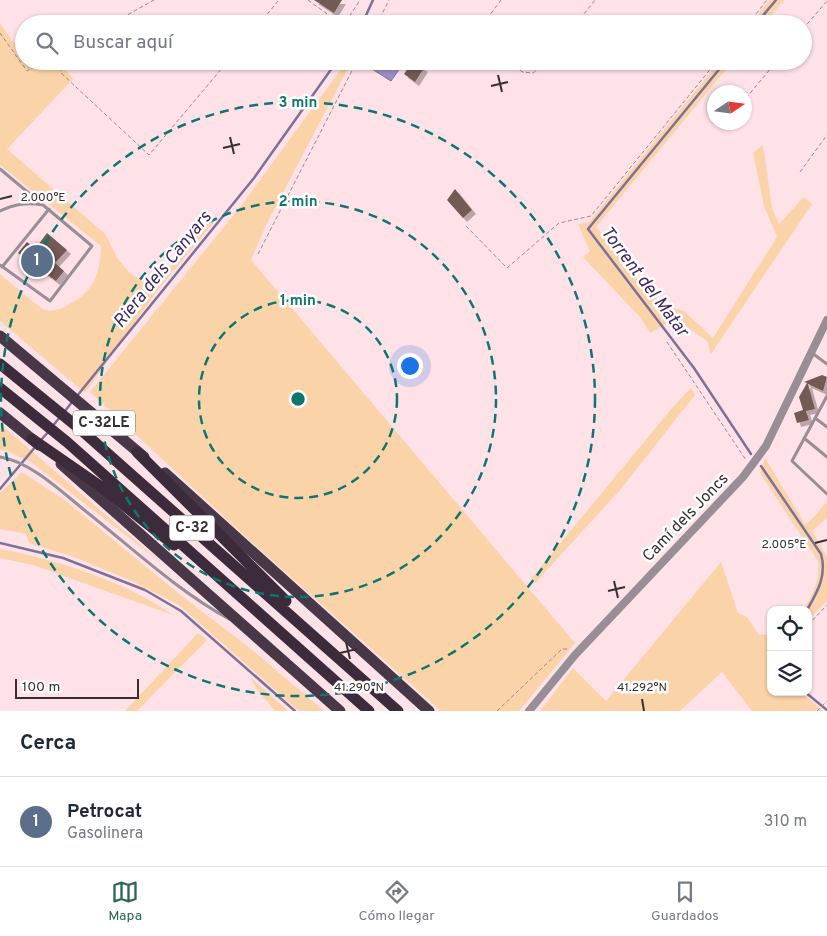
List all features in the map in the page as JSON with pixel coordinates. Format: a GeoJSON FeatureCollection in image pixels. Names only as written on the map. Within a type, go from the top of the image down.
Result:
{"type":"FeatureCollection","features":[{"type":"Feature","properties":{"kind":"highway","name":"C-32LE"},"geometry":{"type":"LineString","coordinates":[[0,336],[137,452],[168,475],[429,711]]}},
{"type":"Feature","properties":{"kind":"highway","name":"C-32"},"geometry":{"type":"LineString","coordinates":[[0,364],[83,432],[301,623],[398,711]]}},
{"type":"Feature","properties":{"kind":"highway","name":"C-32"},"geometry":{"type":"LineString","coordinates":[[0,388],[70,445],[369,711]]}},
{"type":"Feature","properties":{"kind":"highway","name":"C-32"},"geometry":{"type":"LineString","coordinates":[[0,413],[58,459],[100,486],[158,534],[217,574]]}},
{"type":"Feature","properties":{"kind":"highway","name":"C-32"},"geometry":{"type":"LineString","coordinates":[[137,452],[284,600],[301,623]]}},
{"type":"Feature","properties":{"kind":"highway"},"geometry":{"type":"LineString","coordinates":[[58,459],[340,711]]}},
{"type":"Feature","properties":{"kind":"street","name":"Camí dels Joncs"},"geometry":{"type":"LineString","coordinates":[[528,711],[580,650],[717,507],[751,467],[766,446],[827,320]]}},
{"type":"Feature","properties":{"kind":"lane"},"geometry":{"type":"LineString","coordinates":[[0,169],[49,209],[92,246],[50,302],[1,266],[49,209]]}},
{"type":"Feature","properties":{"kind":"lane"},"geometry":{"type":"LineString","coordinates":[[0,211],[12,205],[28,202],[44,205]]}},
{"type":"Feature","properties":{"kind":"lane"},"geometry":{"type":"LineString","coordinates":[[812,353],[827,364]]}},
{"type":"Feature","properties":{"kind":"lane"},"geometry":{"type":"LineString","coordinates":[[827,396],[792,461],[827,494]]}},
{"type":"Feature","properties":{"kind":"lane"},"geometry":{"type":"LineString","coordinates":[[815,418],[827,427]]}},
{"type":"Feature","properties":{"kind":"lane"},"geometry":{"type":"LineString","coordinates":[[804,438],[827,456]]}},
{"type":"Feature","properties":{"kind":"lane"},"geometry":{"type":"LineString","coordinates":[[0,458],[16,461],[43,478],[217,613],[244,626]]}},
{"type":"Feature","properties":{"kind":"path"},"geometry":{"type":"LineString","coordinates":[[127,15],[154,0]]}},
{"type":"Feature","properties":{"kind":"path"},"geometry":{"type":"LineString","coordinates":[[266,15],[279,0]]}},
{"type":"Feature","properties":{"kind":"path"},"geometry":{"type":"LineString","coordinates":[[308,0],[329,15]]}},
{"type":"Feature","properties":{"kind":"path"},"geometry":{"type":"LineString","coordinates":[[350,15],[360,0]]}},
{"type":"Feature","properties":{"kind":"path"},"geometry":{"type":"LineString","coordinates":[[381,15],[389,0]]}},
{"type":"Feature","properties":{"kind":"path"},"geometry":{"type":"LineString","coordinates":[[490,15],[501,0]]}},
{"type":"Feature","properties":{"kind":"path"},"geometry":{"type":"LineString","coordinates":[[583,15],[594,0]]}},
{"type":"Feature","properties":{"kind":"path"},"geometry":{"type":"LineString","coordinates":[[755,15],[767,0]]}},
{"type":"Feature","properties":{"kind":"path"},"geometry":{"type":"LineString","coordinates":[[812,18],[827,1]]}},
{"type":"Feature","properties":{"kind":"path"},"geometry":{"type":"LineString","coordinates":[[0,33],[15,54]]}},
{"type":"Feature","properties":{"kind":"path"},"geometry":{"type":"LineString","coordinates":[[60,70],[62,74],[149,156],[221,70]]}},
{"type":"Feature","properties":{"kind":"path"},"geometry":{"type":"LineString","coordinates":[[258,254],[352,70]]}},
{"type":"Feature","properties":{"kind":"path"},"geometry":{"type":"LineString","coordinates":[[520,70],[533,73],[536,70]]}},
{"type":"Feature","properties":{"kind":"path"},"geometry":{"type":"LineString","coordinates":[[466,226],[507,268],[559,223],[591,216],[710,70]]}},
{"type":"Feature","properties":{"kind":"path"},"geometry":{"type":"LineString","coordinates":[[752,91],[769,70]]}},
{"type":"Feature","properties":{"kind":"path"},"geometry":{"type":"LineString","coordinates":[[800,172],[827,135]]}},
{"type":"Feature","properties":{"kind":"path"},"geometry":{"type":"LineString","coordinates":[[667,342],[751,467]]}},
{"type":"Feature","properties":{"kind":"path"},"geometry":{"type":"LineString","coordinates":[[812,621],[827,605]]}},
{"type":"Feature","properties":{"kind":"path"},"geometry":{"type":"LineString","coordinates":[[497,711],[562,649],[580,650]]}},
{"type":"Feature","properties":{"kind":"path"},"geometry":{"type":"LineString","coordinates":[[817,711],[826,702]]}},
{"type":"Feature","properties":{"kind":"shaded area"},"geometry":{"type":"Polygon","coordinates":[[[770,0],[784,0],[772,15],[758,15],[770,0]]]}},
{"type":"Feature","properties":{"kind":"shaded area"},"geometry":{"type":"Polygon","coordinates":[[[0,23],[15,44],[15,70],[66,70],[73,79],[7,149],[105,234],[118,259],[130,273],[152,288],[205,224],[218,217],[157,291],[85,393],[0,321],[0,274],[42,308],[49,311],[57,310],[77,300],[90,288],[97,274],[101,246],[0,165],[0,23]]]}},
{"type":"Feature","properties":{"kind":"shaded area"},"geometry":{"type":"Polygon","coordinates":[[[340,70],[347,70],[267,223],[251,260],[575,643],[519,711],[441,711],[248,539],[90,392],[241,206],[340,70]]]}},
{"type":"Feature","properties":{"kind":"shaded area"},"geometry":{"type":"Polygon","coordinates":[[[374,70],[399,70],[391,81],[374,70]]]}},
{"type":"Feature","properties":{"kind":"shaded area"},"geometry":{"type":"Polygon","coordinates":[[[713,70],[726,70],[713,85],[707,85],[707,93],[596,227],[662,305],[684,311],[713,338],[777,237],[764,206],[753,153],[763,145],[772,208],[779,224],[804,197],[812,204],[711,354],[707,341],[676,319],[650,333],[640,317],[583,257],[590,251],[578,224],[589,222],[713,70]]]}},
{"type":"Feature","properties":{"kind":"shaded area"},"geometry":{"type":"Polygon","coordinates":[[[691,388],[695,395],[620,490],[535,583],[530,580],[672,408],[691,388]]]}},
{"type":"Feature","properties":{"kind":"shaded area"},"geometry":{"type":"Polygon","coordinates":[[[0,424],[163,564],[31,462],[7,451],[0,450],[0,424]]]}},
{"type":"Feature","properties":{"kind":"shaded area"},"geometry":{"type":"Polygon","coordinates":[[[765,458],[805,524],[827,502],[827,518],[812,531],[827,557],[827,601],[812,616],[812,606],[806,606],[815,587],[818,561],[760,473],[765,458]]]}},
{"type":"Feature","properties":{"kind":"shaded area"},"geometry":{"type":"Polygon","coordinates":[[[22,472],[66,501],[178,593],[251,649],[324,711],[299,711],[179,605],[134,582],[77,558],[29,543],[26,534],[0,529],[0,493],[22,472]]]}},
{"type":"Feature","properties":{"kind":"shaded area"},"geometry":{"type":"Polygon","coordinates":[[[0,549],[45,559],[90,573],[133,592],[173,615],[33,565],[0,558],[0,549]]]}},
{"type":"Feature","properties":{"kind":"shaded area"},"geometry":{"type":"Polygon","coordinates":[[[721,562],[738,613],[747,617],[759,635],[767,634],[767,696],[806,696],[823,711],[752,711],[722,672],[680,711],[540,711],[573,668],[606,701],[721,562]]]}},
{"type":"Feature","properties":{"kind":"shaded area"},"geometry":{"type":"Polygon","coordinates":[[[198,633],[207,640],[137,711],[125,711],[198,633]]]}},
{"type":"Feature","properties":{"kind":"shaded area"},"geometry":{"type":"Polygon","coordinates":[[[250,677],[288,711],[275,711],[256,688],[250,677]]]}},
{"type":"Feature","properties":{"kind":"building"},"geometry":{"type":"Polygon","coordinates":[[[314,0],[342,0],[334,13],[314,0]]]}},
{"type":"Feature","properties":{"kind":"building"},"geometry":{"type":"Polygon","coordinates":[[[407,70],[423,70],[415,82],[404,74],[407,70]]]}},
{"type":"Feature","properties":{"kind":"building"},"geometry":{"type":"Polygon","coordinates":[[[455,189],[472,210],[463,218],[447,200],[455,189]]]}},
{"type":"Feature","properties":{"kind":"building"},"geometry":{"type":"Polygon","coordinates":[[[47,233],[67,250],[55,263],[64,271],[56,281],[18,253],[27,242],[35,249],[47,233]]]}},
{"type":"Feature","properties":{"kind":"building"},"geometry":{"type":"Polygon","coordinates":[[[822,375],[827,377],[823,391],[808,384],[815,409],[806,411],[809,420],[797,423],[794,413],[803,410],[799,397],[807,383],[804,382],[822,375]]]}},
{"type":"Feature","properties":{"kind":"waterway","name":"Riera dels Canyars"},"geometry":{"type":"LineString","coordinates":[[366,15],[373,0]]}},
{"type":"Feature","properties":{"kind":"waterway","name":"Torrent del Matar"},"geometry":{"type":"LineString","coordinates":[[764,15],[776,0]]}},
{"type":"Feature","properties":{"kind":"waterway","name":"Riera dels Canyars"},"geometry":{"type":"LineString","coordinates":[[77,396],[254,178],[331,70]]}},
{"type":"Feature","properties":{"kind":"waterway","name":"Torrent del Matar"},"geometry":{"type":"LineString","coordinates":[[719,70],[588,229],[694,368],[751,454]]}},
{"type":"Feature","properties":{"kind":"waterway","name":"Riera dels Canyars"},"geometry":{"type":"LineString","coordinates":[[65,411],[72,402]]}},
{"type":"Feature","properties":{"kind":"waterway","name":"Riera dels Canyars"},"geometry":{"type":"LineString","coordinates":[[52,427],[60,417]]}},
{"type":"Feature","properties":{"kind":"waterway","name":"Riera dels Canyars"},"geometry":{"type":"LineString","coordinates":[[41,440],[49,431]]}},
{"type":"Feature","properties":{"kind":"waterway","name":"Riera dels Canyars"},"geometry":{"type":"LineString","coordinates":[[0,489],[36,446]]}},
{"type":"Feature","properties":{"kind":"waterway"},"geometry":{"type":"LineString","coordinates":[[761,466],[821,554],[823,562],[822,576],[809,606]]}},
{"type":"Feature","properties":{"kind":"waterway"},"geometry":{"type":"LineString","coordinates":[[0,543],[63,558],[145,590],[181,611],[295,711]]}},
{"type":"Feature","properties":{"kind":"waterway"},"geometry":{"type":"LineString","coordinates":[[810,696],[827,710]]}},
{"type":"Feature","properties":{"kind":"place","name":"Petrocat"},"geometry":{"type":"Point","coordinates":[37,261]}}]}
